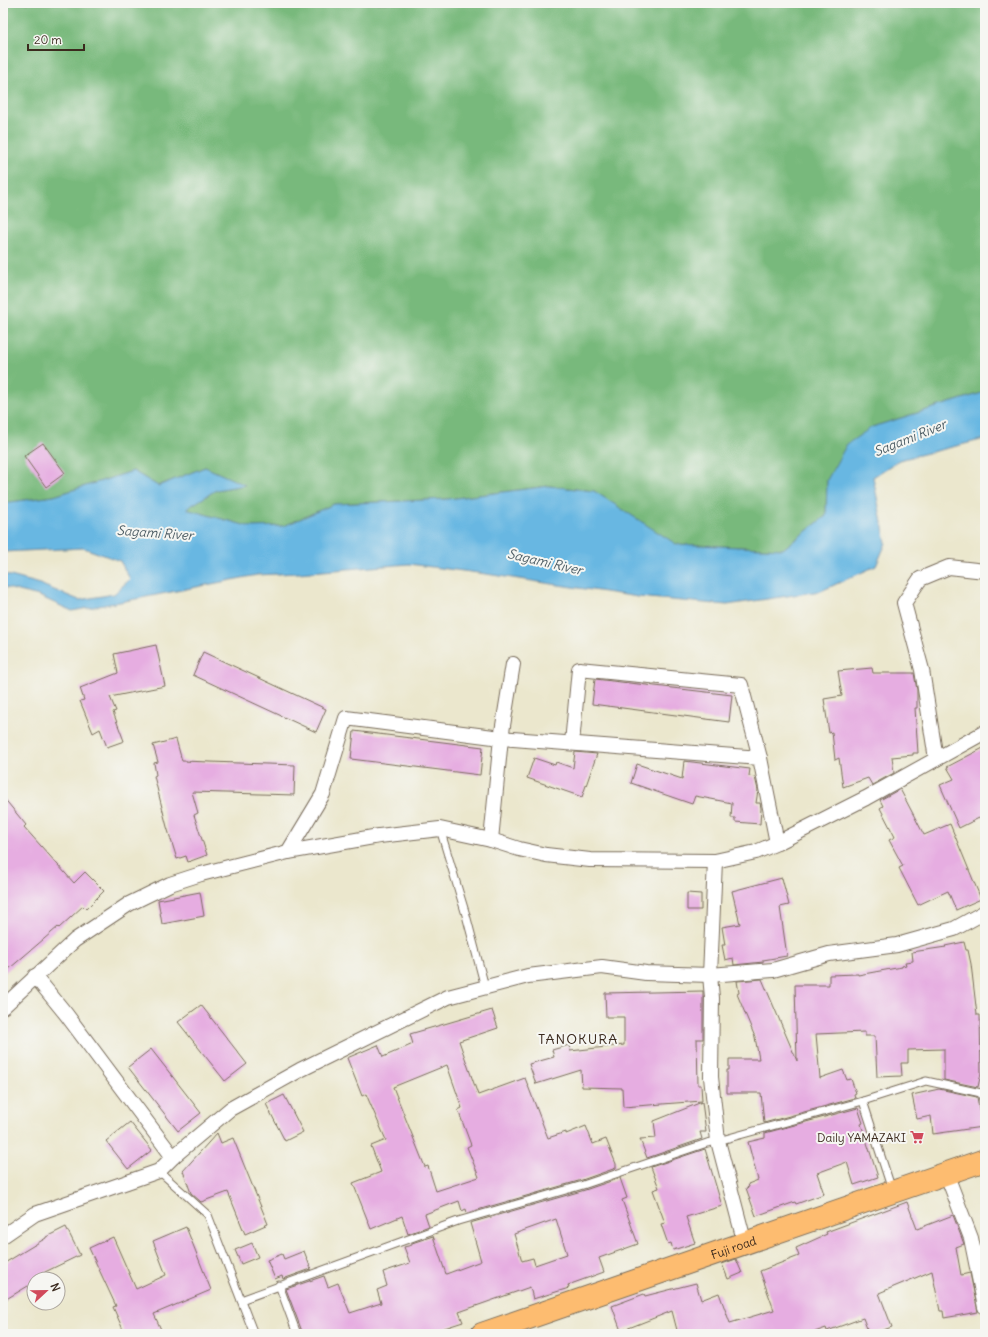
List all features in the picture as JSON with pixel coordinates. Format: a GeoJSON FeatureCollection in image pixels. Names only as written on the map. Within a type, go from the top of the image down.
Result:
{"type":"FeatureCollection","features":[{"type":"Feature","properties":{"kind":"highway","name":"Fuji road"},"geometry":{"type":"LineString","coordinates":[[482,1334],[514,1326],[985,1160]]}},
{"type":"Feature","properties":{"kind":"street"},"geometry":{"type":"LineString","coordinates":[[936,759],[922,670],[904,603],[920,579],[949,567],[985,571]]}},
{"type":"Feature","properties":{"kind":"street"},"geometry":{"type":"LineString","coordinates":[[491,840],[501,738],[513,664]]}},
{"type":"Feature","properties":{"kind":"street"},"geometry":{"type":"LineString","coordinates":[[572,743],[579,669],[741,685],[760,758],[777,843]]}},
{"type":"Feature","properties":{"kind":"street"},"geometry":{"type":"LineString","coordinates":[[288,852],[323,794],[346,718],[501,738],[760,758]]}},
{"type":"Feature","properties":{"kind":"street"},"geometry":{"type":"LineString","coordinates":[[3,1007],[75,940],[129,904],[170,884],[201,874],[288,852],[379,836],[440,829],[491,840],[546,856],[590,860],[715,861],[756,852],[777,843],[853,805],[985,732]]}},
{"type":"Feature","properties":{"kind":"street"},"geometry":{"type":"LineString","coordinates":[[715,861],[710,975],[712,998],[711,1077],[718,1141],[745,1244]]}},
{"type":"Feature","properties":{"kind":"street"},"geometry":{"type":"LineString","coordinates":[[3,1236],[35,1214],[159,1171],[173,1157],[230,1109],[300,1070],[448,997],[528,976],[602,967],[646,973],[710,975],[773,970],[829,954],[897,945],[954,929],[985,912]]}},
{"type":"Feature","properties":{"kind":"street"},"geometry":{"type":"LineString","coordinates":[[35,976],[66,1014],[173,1157]]}},
{"type":"Feature","properties":{"kind":"street"},"geometry":{"type":"LineString","coordinates":[[946,1173],[971,1238],[985,1307]]}},
{"type":"Feature","properties":{"kind":"lane"},"geometry":{"type":"LineString","coordinates":[[440,829],[486,987]]}},
{"type":"Feature","properties":{"kind":"lane"},"geometry":{"type":"LineString","coordinates":[[240,1300],[458,1221],[583,1185],[707,1143],[863,1101],[926,1081],[983,1091],[985,1106]]}},
{"type":"Feature","properties":{"kind":"lane"},"geometry":{"type":"LineString","coordinates":[[863,1101],[893,1192]]}},
{"type":"Feature","properties":{"kind":"lane"},"geometry":{"type":"LineString","coordinates":[[159,1171],[208,1215],[254,1334]]}},
{"type":"Feature","properties":{"kind":"lane"},"geometry":{"type":"LineString","coordinates":[[280,1285],[297,1334]]}},
{"type":"Feature","properties":{"kind":"green space"},"geometry":{"type":"Polygon","coordinates":[[[3,3],[985,3],[985,392],[872,427],[827,480],[826,516],[783,549],[675,544],[594,491],[549,486],[448,499],[334,504],[284,526],[251,527],[185,509],[216,490],[244,485],[205,467],[158,486],[133,471],[54,496],[3,503],[3,3]]]}},
{"type":"Feature","properties":{"kind":"water","name":"Sagami River"},"geometry":{"type":"Polygon","coordinates":[[[985,392],[985,439],[899,460],[873,477],[886,543],[876,566],[821,591],[727,605],[638,597],[409,564],[257,575],[72,611],[39,596],[3,587],[3,574],[37,583],[79,600],[114,594],[130,579],[120,561],[84,548],[3,552],[3,503],[54,496],[133,471],[158,486],[205,467],[245,485],[216,490],[186,509],[251,527],[284,526],[334,504],[448,499],[549,486],[594,491],[676,544],[783,549],[826,516],[827,480],[847,444],[872,427],[985,392]]]}},
{"type":"Feature","properties":{"kind":"building"},"geometry":{"type":"Polygon","coordinates":[[[43,443],[65,473],[46,487],[24,456],[43,443]]]}},
{"type":"Feature","properties":{"kind":"building"},"geometry":{"type":"Polygon","coordinates":[[[156,645],[165,686],[110,697],[116,711],[113,712],[124,741],[107,747],[100,729],[93,733],[80,701],[84,700],[80,688],[118,673],[114,654],[156,645]]]}},
{"type":"Feature","properties":{"kind":"building"},"geometry":{"type":"Polygon","coordinates":[[[203,652],[326,709],[316,732],[193,675],[203,652]]]}},
{"type":"Feature","properties":{"kind":"building"},"geometry":{"type":"Polygon","coordinates":[[[872,668],[873,673],[914,673],[917,690],[917,708],[915,708],[918,753],[913,753],[913,755],[892,757],[894,773],[872,785],[868,778],[843,787],[839,758],[835,760],[832,732],[829,733],[824,699],[842,696],[838,671],[872,668]]]}},
{"type":"Feature","properties":{"kind":"building"},"geometry":{"type":"Polygon","coordinates":[[[595,679],[732,695],[729,722],[592,704],[595,679]]]}},
{"type":"Feature","properties":{"kind":"building"},"geometry":{"type":"Polygon","coordinates":[[[354,731],[483,747],[480,775],[351,759],[354,731]]]}},
{"type":"Feature","properties":{"kind":"building"},"geometry":{"type":"Polygon","coordinates":[[[176,739],[182,761],[295,765],[294,795],[192,792],[198,813],[194,815],[207,855],[188,862],[186,856],[177,859],[154,776],[156,775],[154,763],[158,762],[153,745],[176,739]]]}},
{"type":"Feature","properties":{"kind":"building"},"geometry":{"type":"Polygon","coordinates":[[[985,747],[985,815],[959,828],[940,785],[954,779],[947,767],[985,747]]]}},
{"type":"Feature","properties":{"kind":"building"},"geometry":{"type":"Polygon","coordinates":[[[575,752],[597,754],[582,797],[527,778],[534,758],[555,765],[556,762],[573,768],[575,752]]]}},
{"type":"Feature","properties":{"kind":"building"},"geometry":{"type":"Polygon","coordinates":[[[684,761],[750,769],[749,776],[755,777],[758,790],[756,803],[760,803],[761,808],[760,824],[735,822],[735,818],[731,818],[732,803],[695,796],[692,804],[631,783],[637,764],[682,779],[684,761]]]}},
{"type":"Feature","properties":{"kind":"building"},"geometry":{"type":"Polygon","coordinates":[[[900,789],[924,835],[950,824],[981,899],[956,910],[948,891],[918,905],[899,868],[903,866],[889,840],[895,837],[880,808],[883,806],[880,800],[900,789]]]}},
{"type":"Feature","properties":{"kind":"building"},"geometry":{"type":"Polygon","coordinates":[[[3,797],[26,825],[24,827],[74,883],[85,872],[104,891],[86,909],[83,906],[59,928],[58,927],[3,974],[3,797]]]}},
{"type":"Feature","properties":{"kind":"building"},"geometry":{"type":"Polygon","coordinates":[[[782,878],[789,905],[780,907],[787,956],[763,960],[763,962],[734,965],[733,958],[725,960],[722,945],[725,945],[722,927],[740,924],[732,891],[782,878]]]}},
{"type":"Feature","properties":{"kind":"building"},"geometry":{"type":"Polygon","coordinates":[[[200,892],[204,916],[162,924],[158,900],[200,892]]]}},
{"type":"Feature","properties":{"kind":"building"},"geometry":{"type":"Polygon","coordinates":[[[687,893],[701,894],[701,910],[687,910],[687,893]]]}},
{"type":"Feature","properties":{"kind":"building"},"geometry":{"type":"Polygon","coordinates":[[[964,942],[966,950],[968,950],[971,964],[977,1015],[980,1015],[981,1073],[978,1087],[944,1080],[944,1049],[908,1050],[908,1063],[901,1063],[902,1076],[877,1077],[875,1036],[865,1036],[865,1032],[816,1034],[820,1078],[843,1070],[847,1080],[851,1079],[856,1093],[854,1094],[855,1098],[764,1123],[761,1093],[727,1093],[727,1070],[729,1070],[729,1059],[759,1059],[755,1037],[737,994],[739,993],[737,981],[762,979],[797,1061],[795,985],[829,985],[829,975],[858,975],[902,967],[906,965],[905,962],[913,961],[912,952],[946,947],[945,946],[964,942]]]}},
{"type":"Feature","properties":{"kind":"building"},"geometry":{"type":"Polygon","coordinates":[[[703,991],[703,1039],[697,1039],[698,1085],[701,1085],[702,1101],[623,1107],[622,1088],[582,1087],[581,1070],[536,1084],[529,1064],[554,1057],[552,1050],[569,1045],[570,1051],[624,1045],[624,1017],[606,1017],[605,993],[703,991]]]}},
{"type":"Feature","properties":{"kind":"building"},"geometry":{"type":"Polygon","coordinates":[[[201,1005],[247,1064],[225,1081],[178,1022],[201,1005]]]}},
{"type":"Feature","properties":{"kind":"building"},"geometry":{"type":"Polygon","coordinates":[[[492,1010],[498,1028],[459,1041],[478,1095],[525,1078],[548,1138],[566,1132],[566,1134],[586,1126],[593,1144],[606,1139],[616,1164],[616,1168],[582,1180],[467,1213],[466,1209],[462,1211],[459,1201],[425,1214],[429,1226],[408,1234],[402,1216],[371,1229],[353,1183],[381,1172],[371,1146],[386,1140],[366,1094],[362,1096],[347,1058],[378,1045],[383,1057],[413,1044],[410,1034],[492,1010]],[[447,1065],[393,1087],[425,1167],[428,1166],[436,1191],[479,1177],[467,1147],[471,1145],[458,1110],[462,1108],[447,1065]]]}},
{"type":"Feature","properties":{"kind":"building"},"geometry":{"type":"Polygon","coordinates":[[[151,1049],[201,1113],[178,1131],[128,1067],[151,1049]]]}},
{"type":"Feature","properties":{"kind":"building"},"geometry":{"type":"Polygon","coordinates":[[[939,1089],[977,1097],[982,1127],[933,1134],[931,1116],[917,1119],[912,1095],[939,1089]]]}},
{"type":"Feature","properties":{"kind":"building"},"geometry":{"type":"Polygon","coordinates":[[[284,1095],[303,1132],[285,1141],[266,1104],[284,1095]]]}},
{"type":"Feature","properties":{"kind":"building"},"geometry":{"type":"Polygon","coordinates":[[[702,1102],[706,1132],[700,1132],[702,1139],[647,1158],[640,1139],[656,1138],[654,1121],[702,1102]]]}},
{"type":"Feature","properties":{"kind":"building"},"geometry":{"type":"Polygon","coordinates":[[[858,1108],[863,1123],[861,1124],[878,1177],[854,1185],[847,1162],[817,1173],[824,1194],[796,1204],[795,1202],[756,1216],[746,1188],[749,1187],[748,1184],[758,1180],[748,1142],[765,1138],[765,1133],[858,1108]]]}},
{"type":"Feature","properties":{"kind":"building"},"geometry":{"type":"Polygon","coordinates":[[[130,1122],[152,1150],[128,1169],[106,1141],[130,1122]]]}},
{"type":"Feature","properties":{"kind":"building"},"geometry":{"type":"Polygon","coordinates":[[[217,1133],[221,1143],[233,1138],[268,1224],[245,1234],[228,1192],[201,1202],[191,1193],[183,1171],[217,1133]]]}},
{"type":"Feature","properties":{"kind":"building"},"geometry":{"type":"Polygon","coordinates":[[[705,1149],[722,1206],[686,1217],[695,1243],[673,1250],[671,1243],[668,1244],[661,1224],[665,1223],[653,1190],[659,1188],[651,1167],[705,1149]]]}},
{"type":"Feature","properties":{"kind":"building"},"geometry":{"type":"Polygon","coordinates":[[[620,1178],[627,1198],[622,1200],[638,1244],[599,1258],[604,1272],[568,1285],[569,1288],[533,1299],[530,1287],[459,1312],[463,1322],[426,1334],[303,1334],[286,1289],[324,1276],[328,1287],[338,1283],[350,1313],[381,1303],[377,1290],[387,1286],[383,1272],[410,1263],[404,1247],[433,1236],[446,1274],[481,1261],[470,1223],[585,1190],[620,1178]],[[556,1219],[514,1234],[522,1261],[533,1258],[535,1265],[567,1254],[556,1219]]]}},
{"type":"Feature","properties":{"kind":"building"},"geometry":{"type":"Polygon","coordinates":[[[907,1202],[917,1229],[953,1215],[964,1244],[956,1247],[961,1275],[970,1273],[978,1312],[944,1318],[943,1311],[940,1311],[932,1271],[879,1293],[892,1327],[872,1334],[869,1334],[863,1318],[827,1331],[826,1328],[809,1334],[678,1334],[672,1311],[621,1331],[612,1306],[644,1294],[645,1296],[696,1283],[701,1300],[719,1293],[730,1323],[774,1310],[760,1271],[799,1256],[796,1248],[827,1234],[826,1232],[907,1202]]]}},
{"type":"Feature","properties":{"kind":"building"},"geometry":{"type":"Polygon","coordinates":[[[66,1227],[80,1255],[47,1271],[26,1271],[26,1287],[3,1301],[3,1264],[46,1237],[66,1227]]]}},
{"type":"Feature","properties":{"kind":"building"},"geometry":{"type":"Polygon","coordinates":[[[186,1227],[211,1290],[154,1314],[163,1334],[125,1334],[113,1307],[116,1306],[89,1248],[113,1237],[136,1289],[166,1275],[153,1241],[186,1227]]]}},
{"type":"Feature","properties":{"kind":"building"},"geometry":{"type":"Polygon","coordinates":[[[252,1243],[258,1257],[241,1264],[235,1250],[252,1243]]]}},
{"type":"Feature","properties":{"kind":"building"},"geometry":{"type":"Polygon","coordinates":[[[304,1251],[311,1269],[283,1279],[282,1276],[275,1279],[267,1260],[282,1254],[284,1259],[304,1251]]]}},
{"type":"Feature","properties":{"kind":"building"},"geometry":{"type":"Polygon","coordinates":[[[736,1259],[742,1273],[728,1279],[722,1264],[736,1259]]]}},
{"type":"Feature","properties":{"kind":"place","name":"Daily YAMAZAKI"},"geometry":{"type":"Point","coordinates":[917,1137]}},
{"type":"Feature","properties":{"kind":"district","name":"TANOKURA"},"geometry":{"type":"Point","coordinates":[578,1039]}}]}
